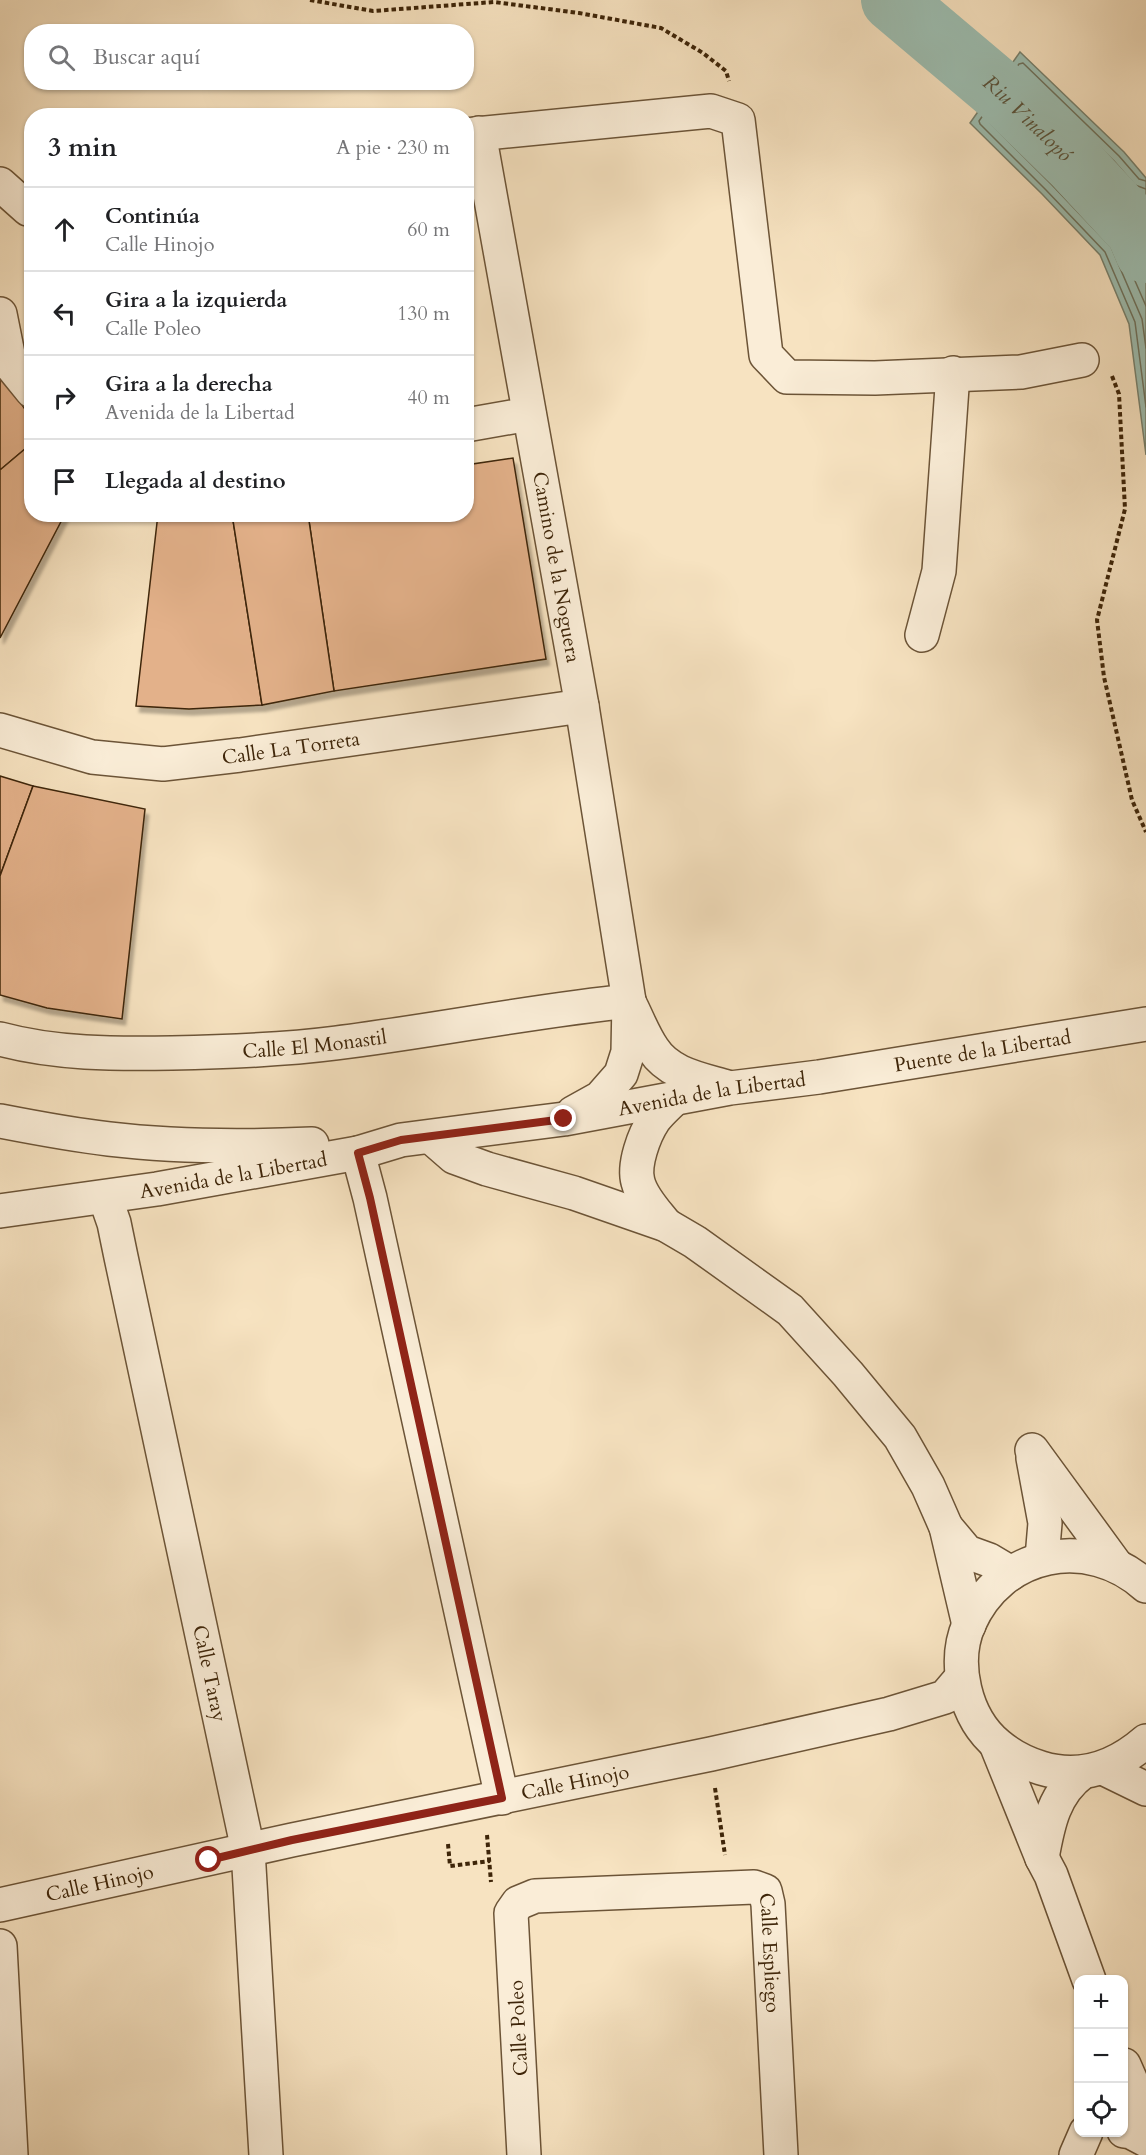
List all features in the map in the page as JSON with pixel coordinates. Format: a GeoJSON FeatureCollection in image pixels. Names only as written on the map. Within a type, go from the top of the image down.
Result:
{"type":"FeatureCollection","features":[{"type":"Feature","properties":{"kind":"street"},"geometry":{"type":"LineString","coordinates":[[474,134],[711,111],[738,120],[766,355],[787,377],[875,378],[1021,372],[1082,360]]}},
{"type":"Feature","properties":{"kind":"street","name":"Camino de la Noguera"},"geometry":{"type":"LineString","coordinates":[[474,139],[529,414],[582,706],[629,1001]]}},
{"type":"Feature","properties":{"kind":"street"},"geometry":{"type":"LineString","coordinates":[[0,184],[24,205]]}},
{"type":"Feature","properties":{"kind":"street"},"geometry":{"type":"LineString","coordinates":[[0,314],[10,364],[24,382]]}},
{"type":"Feature","properties":{"kind":"street"},"geometry":{"type":"LineString","coordinates":[[922,635],[939,571],[953,373]]}},
{"type":"Feature","properties":{"kind":"street"},"geometry":{"type":"LineString","coordinates":[[474,424],[529,414]]}},
{"type":"Feature","properties":{"kind":"street","name":"Calle La Torreta"},"geometry":{"type":"LineString","coordinates":[[0,730],[92,757],[164,764],[582,706]]}},
{"type":"Feature","properties":{"kind":"street"},"geometry":{"type":"LineString","coordinates":[[629,1001],[653,1049],[667,1065],[685,1074],[730,1088]]}},
{"type":"Feature","properties":{"kind":"street"},"geometry":{"type":"LineString","coordinates":[[564,1119],[600,1098],[621,1074],[628,1052],[629,1001]]}},
{"type":"Feature","properties":{"kind":"street","name":"Calle El Monastil"},"geometry":{"type":"LineString","coordinates":[[0,1039],[30,1047],[130,1054],[230,1052],[335,1043],[570,1007],[629,1001]]}},
{"type":"Feature","properties":{"kind":"street","name":"Puente de la Libertad"},"geometry":{"type":"LineString","coordinates":[[819,1077],[1146,1024]]}},
{"type":"Feature","properties":{"kind":"street","name":"Avenida de la Libertad"},"geometry":{"type":"LineString","coordinates":[[0,1211],[105,1197],[358,1153],[416,1138],[564,1119],[730,1088],[819,1077]]}},
{"type":"Feature","properties":{"kind":"street"},"geometry":{"type":"LineString","coordinates":[[666,1225],[645,1197],[637,1181],[638,1157],[654,1120],[673,1100]]}},
{"type":"Feature","properties":{"kind":"street"},"geometry":{"type":"LineString","coordinates":[[0,1121],[109,1139],[193,1145],[263,1146],[416,1138],[454,1157],[487,1169],[574,1193],[666,1225],[695,1242],[790,1310],[848,1374],[900,1437],[928,1486],[946,1527],[969,1625]]}},
{"type":"Feature","properties":{"kind":"street"},"geometry":{"type":"LineString","coordinates":[[358,1153],[370,1198],[502,1798]]}},
{"type":"Feature","properties":{"kind":"street","name":"Calle Taray"},"geometry":{"type":"LineString","coordinates":[[105,1197],[114,1223],[248,1850],[266,2155]]}},
{"type":"Feature","properties":{"kind":"street"},"geometry":{"type":"LineString","coordinates":[[1042,1558],[1045,1523],[1032,1450],[1116,1564],[1146,1586]]}},
{"type":"Feature","properties":{"kind":"street"},"geometry":{"type":"LineString","coordinates":[[946,1527],[967,1551],[1011,1573]]}},
{"type":"Feature","properties":{"kind":"street"},"geometry":{"type":"LineString","coordinates":[[1116,1564],[1084,1556],[1067,1555],[1042,1558],[1011,1573],[986,1595],[969,1625],[963,1650],[962,1677],[968,1702],[980,1724],[996,1744],[1022,1762],[1052,1771],[1093,1770],[1146,1789]]}},
{"type":"Feature","properties":{"kind":"street","name":"Calle Hinojo"},"geometry":{"type":"LineString","coordinates":[[0,1905],[248,1850],[502,1798],[552,1785],[711,1754],[900,1711],[945,1697],[962,1677]]}},
{"type":"Feature","properties":{"kind":"street"},"geometry":{"type":"LineString","coordinates":[[1042,1858],[1052,1810],[1070,1782],[1129,1756],[1146,1742]]}},
{"type":"Feature","properties":{"kind":"street"},"geometry":{"type":"LineString","coordinates":[[996,1744],[1051,1875],[1087,1975]]}},
{"type":"Feature","properties":{"kind":"street","name":"Calle Espliego"},"geometry":{"type":"LineString","coordinates":[[518,1903],[535,1896],[754,1887],[765,1891],[768,1904],[780,2155]]}},
{"type":"Feature","properties":{"kind":"street","name":"Calle Poleo"},"geometry":{"type":"LineString","coordinates":[[518,1903],[512,1913],[524,2155]]}},
{"type":"Feature","properties":{"kind":"street"},"geometry":{"type":"LineString","coordinates":[[0,1946],[11,2155]]}},
{"type":"Feature","properties":{"kind":"street"},"geometry":{"type":"LineString","coordinates":[[1128,2074],[1146,2115]]}},
{"type":"Feature","properties":{"kind":"street"},"geometry":{"type":"LineString","coordinates":[[1128,2132],[1146,2140]]}},
{"type":"Feature","properties":{"kind":"path"},"geometry":{"type":"LineString","coordinates":[[310,0],[373,11],[494,2],[579,13],[662,28],[703,53],[726,71],[738,120]]}},
{"type":"Feature","properties":{"kind":"path"},"geometry":{"type":"LineString","coordinates":[[1082,360],[1108,364],[1119,394],[1125,509],[1097,620],[1104,677],[1132,800],[1146,832]]}},
{"type":"Feature","properties":{"kind":"path"},"geometry":{"type":"LineString","coordinates":[[711,1754],[729,1888]]}},
{"type":"Feature","properties":{"kind":"path"},"geometry":{"type":"LineString","coordinates":[[458,1807],[462,1832],[486,1827],[490,1861],[450,1866],[448,1844],[458,1842]]}},
{"type":"Feature","properties":{"kind":"path"},"geometry":{"type":"LineString","coordinates":[[477,1838],[487,1835]]}},
{"type":"Feature","properties":{"kind":"water"},"geometry":{"type":"Polygon","coordinates":[[[1020,52],[1124,152],[1146,178],[1146,455],[1129,324],[1100,255],[970,123],[1020,52]]]}},
{"type":"Feature","properties":{"kind":"building"},"geometry":{"type":"Polygon","coordinates":[[[0,371],[24,408],[24,450],[0,470],[0,371]]]}},
{"type":"Feature","properties":{"kind":"building"},"geometry":{"type":"Polygon","coordinates":[[[24,450],[24,522],[61,522],[0,638],[0,470],[24,450]]]}},
{"type":"Feature","properties":{"kind":"building"},"geometry":{"type":"Polygon","coordinates":[[[513,458],[546,659],[334,691],[309,522],[474,522],[474,464],[513,458]]]}},
{"type":"Feature","properties":{"kind":"building"},"geometry":{"type":"Polygon","coordinates":[[[157,522],[233,522],[262,705],[189,709],[136,706],[157,522]]]}},
{"type":"Feature","properties":{"kind":"building"},"geometry":{"type":"Polygon","coordinates":[[[233,522],[309,522],[334,691],[262,705],[233,522]]]}},
{"type":"Feature","properties":{"kind":"building"},"geometry":{"type":"Polygon","coordinates":[[[0,776],[33,786],[0,876],[0,776]]]}},
{"type":"Feature","properties":{"kind":"building"},"geometry":{"type":"Polygon","coordinates":[[[33,786],[145,809],[122,1019],[47,1008],[0,995],[0,876],[33,786]]]}},
{"type":"Feature","properties":{"kind":"waterway","name":"Riu Vinalopó"},"geometry":{"type":"LineString","coordinates":[[892,0],[1001,92],[1074,163],[1137,231],[1146,252]]}},
{"type":"Feature","properties":{"kind":"route"},"geometry":{"type":"LineString","coordinates":[[209,1860],[292,1840],[502,1798],[370,1198],[358,1153],[401,1140],[564,1119]]}}]}
